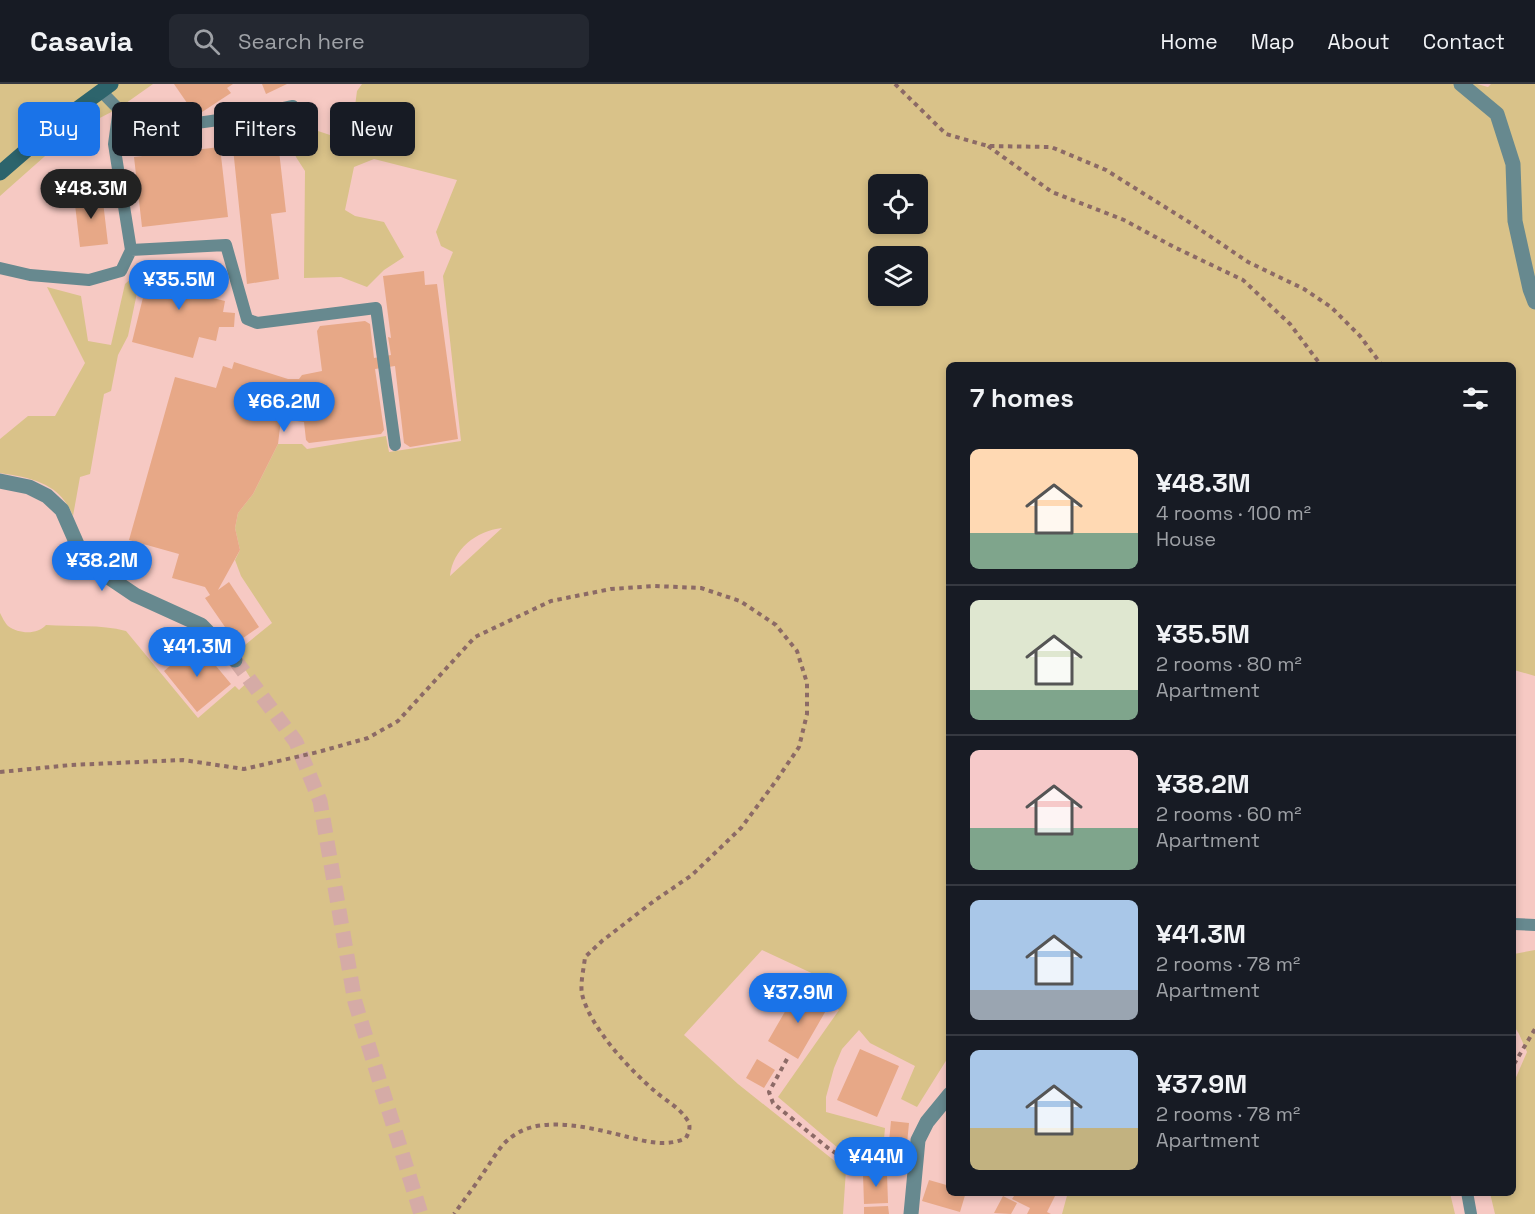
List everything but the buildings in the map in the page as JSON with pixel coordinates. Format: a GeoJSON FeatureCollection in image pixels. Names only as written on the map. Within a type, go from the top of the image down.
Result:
{"type":"FeatureCollection","features":[{"type":"Feature","properties":{"kind":"street"},"geometry":{"type":"LineString","coordinates":[[1461,84],[1497,114],[1513,164],[1515,221],[1535,302]]}},
{"type":"Feature","properties":{"kind":"street"},"geometry":{"type":"LineString","coordinates":[[0,173],[59,122],[106,88]]}},
{"type":"Feature","properties":{"kind":"street"},"geometry":{"type":"LineString","coordinates":[[0,481],[29,487],[47,496],[62,510],[80,551],[89,564],[135,595],[201,625],[236,660]]}},
{"type":"Feature","properties":{"kind":"street"},"geometry":{"type":"LineString","coordinates":[[911,1214],[918,1140],[927,1122],[946,1099]]}},
{"type":"Feature","properties":{"kind":"lane"},"geometry":{"type":"LineString","coordinates":[[106,88],[115,102]]}},
{"type":"Feature","properties":{"kind":"lane"},"geometry":{"type":"LineString","coordinates":[[0,268],[30,275],[89,280],[121,271],[131,250],[116,156]]}},
{"type":"Feature","properties":{"kind":"lane"},"geometry":{"type":"LineString","coordinates":[[131,250],[226,245],[247,319],[257,323],[376,308],[395,445]]}},
{"type":"Feature","properties":{"kind":"lane"},"geometry":{"type":"LineString","coordinates":[[1516,924],[1535,925]]}},
{"type":"Feature","properties":{"kind":"lane"},"geometry":{"type":"LineString","coordinates":[[1468,1196],[1471,1214]]}},
{"type":"Feature","properties":{"kind":"path"},"geometry":{"type":"LineString","coordinates":[[895,84],[946,134],[988,146],[1051,147],[1106,170],[1248,262],[1304,289],[1331,307],[1360,336],[1380,362]]}},
{"type":"Feature","properties":{"kind":"path"},"geometry":{"type":"LineString","coordinates":[[988,146],[1053,192],[1124,220],[1244,280],[1290,324],[1319,362]]}},
{"type":"Feature","properties":{"kind":"path"},"geometry":{"type":"LineString","coordinates":[[0,772],[71,765],[183,760],[244,769],[368,738],[398,721],[475,637],[551,601],[610,589],[655,586],[702,588],[740,601],[776,625],[797,651],[807,683],[807,714],[799,747],[741,828],[692,875],[602,941],[585,957],[582,992],[590,1016],[631,1070],[676,1107],[689,1123],[686,1138],[675,1143],[662,1143],[643,1141],[595,1129],[536,1125],[515,1134],[499,1149],[454,1214]]}},
{"type":"Feature","properties":{"kind":"path"},"geometry":{"type":"LineString","coordinates":[[1516,1061],[1535,1029]]}},
{"type":"Feature","properties":{"kind":"path"},"geometry":{"type":"LineString","coordinates":[[787,1059],[769,1092],[773,1103],[850,1163],[876,1168]]}},
{"type":"Feature","properties":{"kind":"shaded area"},"geometry":{"type":"Polygon","coordinates":[[[0,84],[153,84],[128,102],[112,102],[112,112],[100,118],[100,102],[18,102],[18,156],[45,156],[0,196],[0,84]]]}},
{"type":"Feature","properties":{"kind":"shaded area"},"geometry":{"type":"Polygon","coordinates":[[[362,84],[1477,84],[1488,87],[1491,84],[1535,84],[1535,676],[1516,671],[1516,362],[946,362],[946,1061],[917,1107],[901,1099],[915,1066],[870,1043],[859,1030],[842,1049],[834,1068],[826,1097],[826,1112],[885,1128],[882,1162],[852,1160],[778,1097],[839,1010],[815,988],[820,977],[762,950],[684,1035],[738,1084],[846,1170],[843,1214],[0,1214],[0,613],[8,626],[22,632],[33,632],[46,625],[126,631],[198,718],[235,686],[239,690],[251,679],[235,653],[272,623],[241,576],[235,560],[240,550],[235,528],[238,513],[253,494],[278,444],[302,444],[307,449],[386,436],[389,452],[461,441],[443,276],[453,252],[441,246],[436,232],[457,180],[374,159],[354,167],[345,210],[355,216],[384,222],[404,257],[384,270],[367,287],[341,277],[304,278],[305,171],[296,156],[318,156],[318,131],[330,135],[330,156],[415,156],[415,102],[356,102],[357,91],[362,84]],[[502,528],[483,533],[467,543],[456,558],[450,576],[502,528]]]}},
{"type":"Feature","properties":{"kind":"shaded area"},"geometry":{"type":"Polygon","coordinates":[[[142,269],[128,336],[118,355],[111,391],[104,394],[90,474],[80,477],[73,516],[61,496],[53,489],[34,480],[0,473],[0,439],[28,416],[55,416],[85,363],[47,287],[81,296],[88,341],[111,345],[125,284],[142,269]]]}},
{"type":"Feature","properties":{"kind":"shaded area"},"geometry":{"type":"Polygon","coordinates":[[[1535,950],[1535,1214],[1495,1214],[1491,1196],[1516,1196],[1516,1077],[1527,1052],[1516,1029],[1516,954],[1535,950]]]}},
{"type":"Feature","properties":{"kind":"shaded area"},"geometry":{"type":"Polygon","coordinates":[[[1067,1196],[1451,1196],[1455,1214],[1062,1214],[1067,1196]]]}},
{"type":"Feature","properties":{"kind":"tunnel"},"geometry":{"type":"LineString","coordinates":[[235,660],[296,742],[320,801],[355,1002],[421,1214]]}}]}
